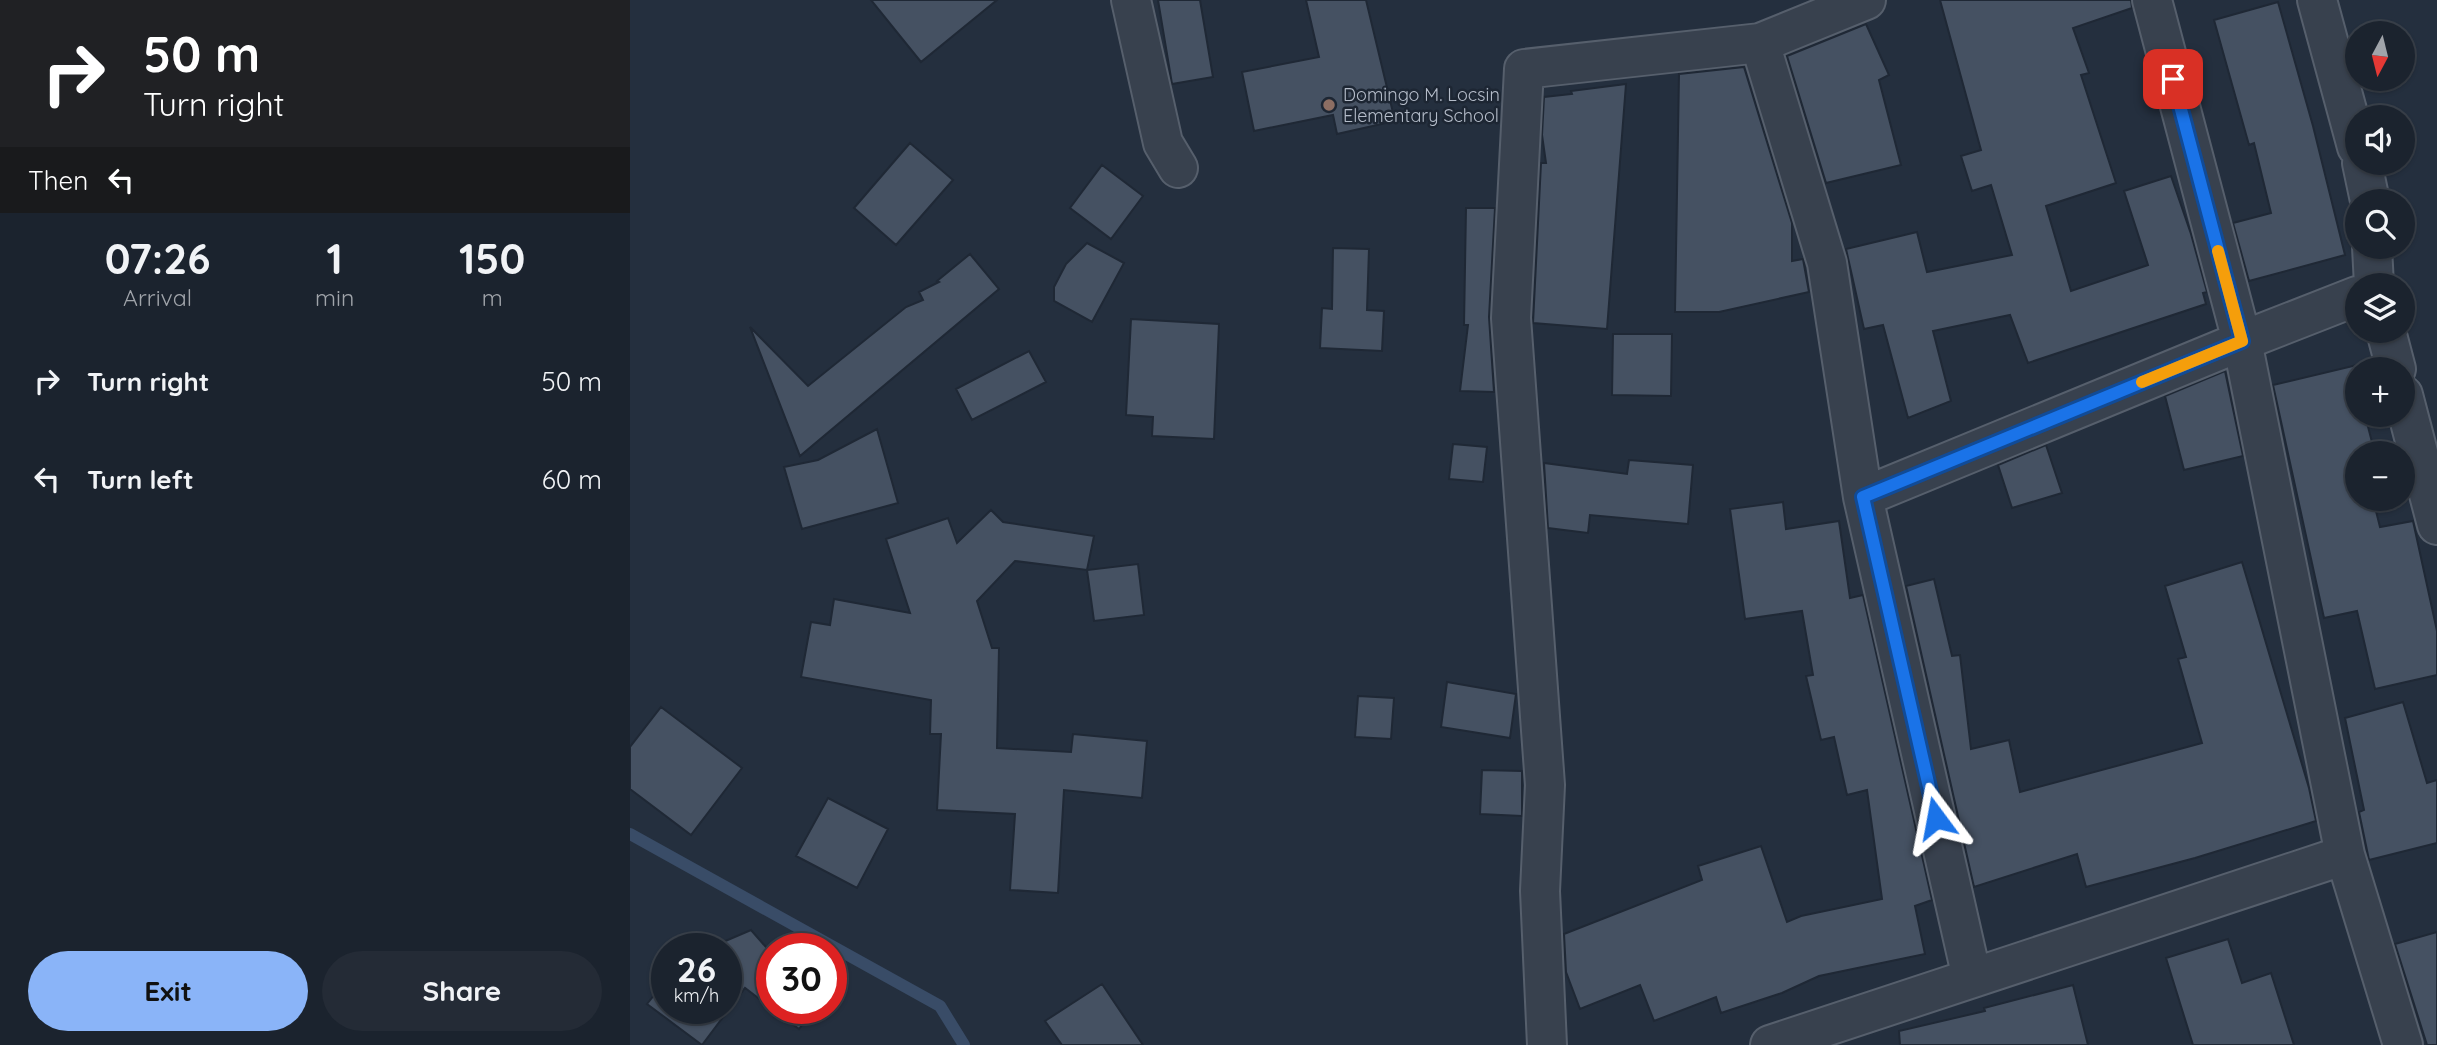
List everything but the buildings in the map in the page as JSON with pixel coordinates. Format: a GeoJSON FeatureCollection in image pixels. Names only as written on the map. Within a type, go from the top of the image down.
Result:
{"type":"FeatureCollection","features":[{"type":"Feature","properties":{"kind":"street"},"geometry":{"type":"LineString","coordinates":[[1131,0],[1163,143],[1178,167]]}},
{"type":"Feature","properties":{"kind":"street"},"geometry":{"type":"LineString","coordinates":[[1547,1045],[1540,891],[1545,785],[1511,318],[1524,69],[1760,43],[1866,0]]}},
{"type":"Feature","properties":{"kind":"street"},"geometry":{"type":"LineString","coordinates":[[2152,0],[2242,341],[2345,855],[2403,1045]]}},
{"type":"Feature","properties":{"kind":"street"},"geometry":{"type":"LineString","coordinates":[[2316,0],[2345,105]]}},
{"type":"Feature","properties":{"kind":"street"},"geometry":{"type":"LineString","coordinates":[[1760,43],[1827,263],[1863,497],[1972,978]]}},
{"type":"Feature","properties":{"kind":"street"},"geometry":{"type":"LineString","coordinates":[[1863,497],[2345,301]]}},
{"type":"Feature","properties":{"kind":"street"},"geometry":{"type":"LineString","coordinates":[[2411,427],[2437,525]]}},
{"type":"Feature","properties":{"kind":"street"},"geometry":{"type":"LineString","coordinates":[[1770,1045],[2345,855]]}},
{"type":"Feature","properties":{"kind":"waterway"},"geometry":{"type":"LineString","coordinates":[[630,834],[940,1006],[964,1045]]}},
{"type":"Feature","properties":{"kind":"slow traffic"},"geometry":{"type":"LineString","coordinates":[[2142,382],[2242,341],[2218,251]]}},
{"type":"Feature","properties":{"kind":"place","name":"Domingo M. Locsin Elementary School"},"geometry":{"type":"Point","coordinates":[1329,105]}},
{"type":"Feature","properties":{"kind":"route"},"geometry":{"type":"LineString","coordinates":[[1936,818],[1863,497],[2242,341],[2173,79]]}}]}
